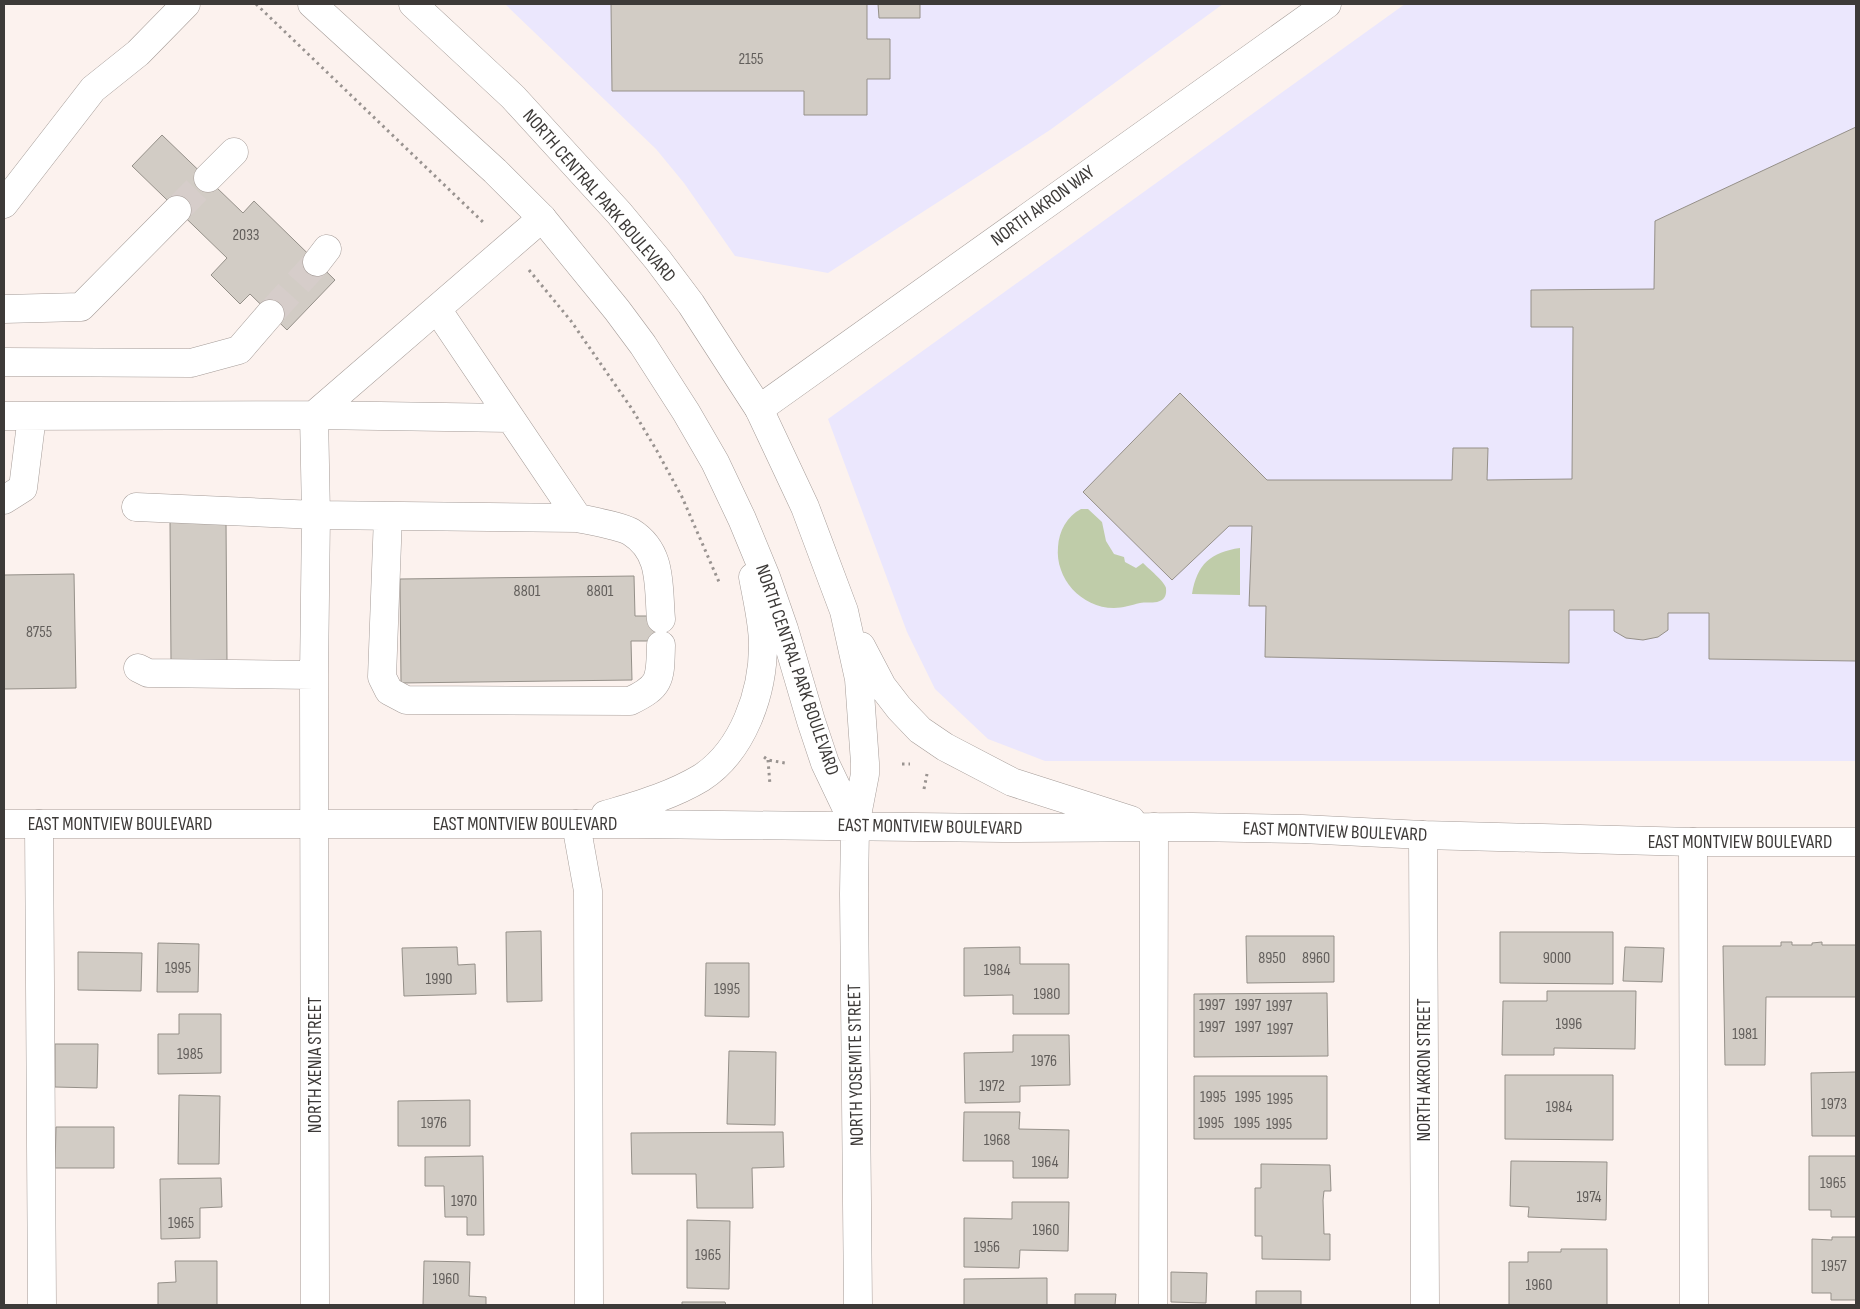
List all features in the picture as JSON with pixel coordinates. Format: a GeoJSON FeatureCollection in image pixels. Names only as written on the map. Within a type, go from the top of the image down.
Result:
{"type":"FeatureCollection","features":[{"type":"Feature","properties":{"kind":"main road"},"geometry":{"type":"LineString","coordinates":[[4,204],[93,89],[138,53],[186,4]]}},
{"type":"Feature","properties":{"kind":"main road","name":"NORTH CENTRAL PARK BOULEVARD"},"geometry":{"type":"LineString","coordinates":[[312,4],[488,165],[542,218],[643,345],[686,412],[715,462],[742,519],[766,577],[784,628],[824,763],[855,826]]}},
{"type":"Feature","properties":{"kind":"main road","name":"NORTH CENTRAL PARK BOULEVARD"},"geometry":{"type":"LineString","coordinates":[[412,4],[513,97],[619,213],[691,304],[759,409],[806,507],[844,611],[859,678],[864,746],[864,774],[855,826]]}},
{"type":"Feature","properties":{"kind":"main road","name":"NORTH AKRON WAY"},"geometry":{"type":"LineString","coordinates":[[759,409],[1327,4]]}},
{"type":"Feature","properties":{"kind":"main road"},"geometry":{"type":"LineString","coordinates":[[208,178],[234,152]]}},
{"type":"Feature","properties":{"kind":"main road"},"geometry":{"type":"LineString","coordinates":[[4,309],[81,307],[177,210]]}},
{"type":"Feature","properties":{"kind":"main road"},"geometry":{"type":"LineString","coordinates":[[314,415],[542,218]]}},
{"type":"Feature","properties":{"kind":"main road"},"geometry":{"type":"LineString","coordinates":[[437,309],[578,518]]}},
{"type":"Feature","properties":{"kind":"main road"},"geometry":{"type":"LineString","coordinates":[[4,362],[191,363],[239,350],[270,314]]}},
{"type":"Feature","properties":{"kind":"main road"},"geometry":{"type":"LineString","coordinates":[[4,416],[314,415],[510,418]]}},
{"type":"Feature","properties":{"kind":"main road","name":"NORTH XENIA STREET"},"geometry":{"type":"LineString","coordinates":[[314,415],[316,515],[314,675],[315,1305]]}},
{"type":"Feature","properties":{"kind":"main road"},"geometry":{"type":"LineString","coordinates":[[4,500],[23,488],[32,416]]}},
{"type":"Feature","properties":{"kind":"main road"},"geometry":{"type":"LineString","coordinates":[[136,507],[316,515],[578,518],[630,531],[649,548],[657,566],[661,632],[660,677],[647,693],[630,701],[406,700],[389,691],[382,677],[388,516]]}},
{"type":"Feature","properties":{"kind":"main road"},"geometry":{"type":"LineString","coordinates":[[589,1305],[588,891],[576,824],[650,802],[703,777],[724,757],[739,738],[757,697],[762,670],[763,643],[742,519]]}},
{"type":"Feature","properties":{"kind":"main road"},"geometry":{"type":"LineString","coordinates":[[844,611],[882,686],[899,708],[920,730],[968,760],[1012,782],[1154,827],[1153,1305]]}},
{"type":"Feature","properties":{"kind":"main road"},"geometry":{"type":"LineString","coordinates":[[138,668],[148,673],[314,675]]}},
{"type":"Feature","properties":{"kind":"main road","name":"EAST MONTVIEW BOULEVARD"},"geometry":{"type":"LineString","coordinates":[[4,824],[1154,827],[1293,829],[1423,835],[1693,842],[1856,842]]}},
{"type":"Feature","properties":{"kind":"main road"},"geometry":{"type":"LineString","coordinates":[[39,824],[42,1305]]}},
{"type":"Feature","properties":{"kind":"main road","name":"NORTH YOSEMITE STREET"},"geometry":{"type":"LineString","coordinates":[[855,826],[858,1305]]}},
{"type":"Feature","properties":{"kind":"main road","name":"NORTH AKRON STREET"},"geometry":{"type":"LineString","coordinates":[[1423,835],[1425,1305]]}},
{"type":"Feature","properties":{"kind":"main road"},"geometry":{"type":"LineString","coordinates":[[1693,842],[1694,1305]]}},
{"type":"Feature","properties":{"kind":"path"},"geometry":{"type":"LineString","coordinates":[[256,4],[476,215]]}},
{"type":"Feature","properties":{"kind":"path"},"geometry":{"type":"LineString","coordinates":[[537,279],[598,359],[657,451],[682,497],[723,591]]}},
{"type":"Feature","properties":{"kind":"path"},"geometry":{"type":"LineString","coordinates":[[770,785],[768,760],[785,763]]}},
{"type":"Feature","properties":{"kind":"path"},"geometry":{"type":"LineString","coordinates":[[924,789],[928,769]]}},
{"type":"Feature","properties":{"kind":"shaded area"},"geometry":{"type":"Polygon","coordinates":[[[505,4],[1223,4],[1050,130],[828,273],[735,256],[684,183],[656,149],[505,4]]]}},
{"type":"Feature","properties":{"kind":"shaded area"},"geometry":{"type":"Polygon","coordinates":[[[1405,4],[1856,4],[1856,761],[1045,761],[988,739],[935,689],[907,632],[828,419],[1405,4]]]}},
{"type":"Feature","properties":{"kind":"green space"},"geometry":{"type":"Polygon","coordinates":[[[1081,509],[1088,509],[1102,522],[1106,541],[1114,554],[1124,557],[1125,562],[1136,568],[1143,563],[1160,579],[1166,588],[1166,594],[1161,601],[1124,607],[1102,607],[1081,597],[1072,589],[1061,570],[1058,559],[1058,547],[1060,535],[1068,520],[1081,509]]]}},
{"type":"Feature","properties":{"kind":"green space"},"geometry":{"type":"Polygon","coordinates":[[[1240,548],[1240,595],[1192,594],[1198,575],[1207,561],[1213,556],[1240,548]]]}},
{"type":"Feature","properties":{"kind":"building"},"geometry":{"type":"Polygon","coordinates":[[[611,4],[867,4],[867,39],[890,39],[890,79],[867,79],[867,115],[804,115],[804,91],[612,91],[611,4]]]}},
{"type":"Feature","properties":{"kind":"building"},"geometry":{"type":"Polygon","coordinates":[[[878,4],[920,4],[920,18],[879,18],[878,4]]]}},
{"type":"Feature","properties":{"kind":"building"},"geometry":{"type":"Polygon","coordinates":[[[1856,127],[1856,661],[1709,659],[1709,613],[1668,613],[1668,630],[1658,637],[1643,640],[1626,638],[1614,631],[1614,610],[1569,610],[1569,663],[1265,657],[1266,606],[1249,606],[1252,526],[1229,526],[1172,580],[1083,492],[1180,393],[1267,480],[1452,480],[1453,448],[1488,448],[1487,480],[1572,479],[1573,327],[1531,327],[1531,290],[1654,289],[1655,221],[1856,127]]]}},
{"type":"Feature","properties":{"kind":"building"},"geometry":{"type":"Polygon","coordinates":[[[162,135],[243,213],[254,201],[335,280],[287,330],[250,294],[240,304],[211,275],[227,258],[132,166],[162,135]]]}},
{"type":"Feature","properties":{"kind":"building"},"geometry":{"type":"Polygon","coordinates":[[[226,521],[227,662],[171,662],[170,522],[226,521]]]}},
{"type":"Feature","properties":{"kind":"building"},"geometry":{"type":"Polygon","coordinates":[[[74,574],[76,688],[4,689],[4,575],[74,574]]]}},
{"type":"Feature","properties":{"kind":"building"},"geometry":{"type":"Polygon","coordinates":[[[634,576],[635,616],[665,616],[665,641],[631,641],[632,680],[401,683],[400,579],[634,576]]]}},
{"type":"Feature","properties":{"kind":"building"},"geometry":{"type":"Polygon","coordinates":[[[541,931],[542,1001],[507,1002],[506,932],[541,931]]]}},
{"type":"Feature","properties":{"kind":"building"},"geometry":{"type":"Polygon","coordinates":[[[1500,932],[1613,932],[1613,984],[1500,983],[1500,932]]]}},
{"type":"Feature","properties":{"kind":"building"},"geometry":{"type":"Polygon","coordinates":[[[1246,936],[1334,936],[1334,982],[1247,983],[1246,936]]]}},
{"type":"Feature","properties":{"kind":"building"},"geometry":{"type":"Polygon","coordinates":[[[1781,942],[1792,942],[1792,945],[1812,945],[1812,943],[1822,942],[1822,945],[1856,945],[1856,997],[1766,997],[1765,1065],[1725,1065],[1723,946],[1781,946],[1781,942]]]}},
{"type":"Feature","properties":{"kind":"building"},"geometry":{"type":"Polygon","coordinates":[[[158,943],[199,944],[198,992],[157,992],[158,943]]]}},
{"type":"Feature","properties":{"kind":"building"},"geometry":{"type":"Polygon","coordinates":[[[457,947],[458,965],[475,964],[476,994],[404,996],[402,948],[457,947]]]}},
{"type":"Feature","properties":{"kind":"building"},"geometry":{"type":"Polygon","coordinates":[[[1020,947],[1020,964],[1069,964],[1069,1014],[1013,1014],[1013,995],[964,996],[964,948],[1020,947]]]}},
{"type":"Feature","properties":{"kind":"building"},"geometry":{"type":"Polygon","coordinates":[[[1625,947],[1664,948],[1662,982],[1623,981],[1625,947]]]}},
{"type":"Feature","properties":{"kind":"building"},"geometry":{"type":"Polygon","coordinates":[[[78,952],[142,953],[141,991],[78,990],[78,952]]]}},
{"type":"Feature","properties":{"kind":"building"},"geometry":{"type":"Polygon","coordinates":[[[706,963],[749,963],[749,1017],[705,1016],[706,963]]]}},
{"type":"Feature","properties":{"kind":"building"},"geometry":{"type":"Polygon","coordinates":[[[1547,991],[1636,991],[1635,1049],[1554,1048],[1554,1055],[1502,1055],[1503,1001],[1547,1001],[1547,991]]]}},
{"type":"Feature","properties":{"kind":"building"},"geometry":{"type":"Polygon","coordinates":[[[1327,993],[1328,1056],[1194,1057],[1194,994],[1327,993]]]}},
{"type":"Feature","properties":{"kind":"building"},"geometry":{"type":"Polygon","coordinates":[[[179,1014],[221,1014],[221,1073],[158,1074],[158,1034],[179,1034],[179,1014]]]}},
{"type":"Feature","properties":{"kind":"building"},"geometry":{"type":"Polygon","coordinates":[[[1013,1035],[1069,1035],[1070,1085],[1020,1086],[1020,1102],[965,1103],[964,1053],[1013,1052],[1013,1035]]]}},
{"type":"Feature","properties":{"kind":"building"},"geometry":{"type":"Polygon","coordinates":[[[55,1044],[98,1044],[97,1088],[55,1087],[55,1044]]]}},
{"type":"Feature","properties":{"kind":"building"},"geometry":{"type":"Polygon","coordinates":[[[729,1051],[776,1052],[775,1125],[727,1124],[729,1051]]]}},
{"type":"Feature","properties":{"kind":"building"},"geometry":{"type":"Polygon","coordinates":[[[1856,1072],[1856,1136],[1812,1136],[1811,1073],[1856,1072]]]}},
{"type":"Feature","properties":{"kind":"building"},"geometry":{"type":"Polygon","coordinates":[[[1505,1075],[1613,1075],[1613,1140],[1505,1139],[1505,1075]]]}},
{"type":"Feature","properties":{"kind":"building"},"geometry":{"type":"Polygon","coordinates":[[[1194,1076],[1327,1076],[1327,1139],[1194,1139],[1194,1076]]]}},
{"type":"Feature","properties":{"kind":"building"},"geometry":{"type":"Polygon","coordinates":[[[179,1095],[220,1096],[219,1164],[178,1164],[179,1095]]]}},
{"type":"Feature","properties":{"kind":"building"},"geometry":{"type":"Polygon","coordinates":[[[470,1100],[470,1146],[398,1146],[398,1101],[470,1100]]]}},
{"type":"Feature","properties":{"kind":"building"},"geometry":{"type":"Polygon","coordinates":[[[964,1112],[1020,1112],[1019,1129],[1069,1130],[1068,1178],[1013,1178],[1013,1161],[963,1161],[964,1112]]]}},
{"type":"Feature","properties":{"kind":"building"},"geometry":{"type":"Polygon","coordinates":[[[56,1127],[114,1127],[114,1168],[55,1168],[56,1127]]]}},
{"type":"Feature","properties":{"kind":"building"},"geometry":{"type":"Polygon","coordinates":[[[783,1132],[784,1167],[752,1168],[753,1208],[697,1208],[696,1174],[632,1174],[631,1133],[783,1132]]]}},
{"type":"Feature","properties":{"kind":"building"},"geometry":{"type":"Polygon","coordinates":[[[483,1156],[484,1235],[467,1235],[467,1217],[445,1217],[444,1186],[425,1186],[425,1157],[483,1156]]]}},
{"type":"Feature","properties":{"kind":"building"},"geometry":{"type":"Polygon","coordinates":[[[1809,1156],[1856,1156],[1856,1217],[1831,1217],[1831,1210],[1809,1210],[1809,1156]]]}},
{"type":"Feature","properties":{"kind":"building"},"geometry":{"type":"Polygon","coordinates":[[[1511,1161],[1607,1162],[1606,1220],[1528,1217],[1529,1207],[1510,1206],[1511,1161]]]}},
{"type":"Feature","properties":{"kind":"building"},"geometry":{"type":"Polygon","coordinates":[[[1261,1164],[1330,1165],[1331,1191],[1324,1191],[1323,1200],[1324,1234],[1330,1234],[1330,1260],[1262,1259],[1262,1236],[1255,1236],[1255,1188],[1261,1188],[1261,1164]]]}},
{"type":"Feature","properties":{"kind":"building"},"geometry":{"type":"Polygon","coordinates":[[[221,1178],[222,1207],[200,1208],[200,1238],[161,1239],[160,1179],[221,1178]]]}},
{"type":"Feature","properties":{"kind":"building"},"geometry":{"type":"Polygon","coordinates":[[[1012,1202],[1069,1202],[1068,1251],[1020,1250],[1019,1268],[964,1267],[964,1218],[1012,1219],[1012,1202]]]}},
{"type":"Feature","properties":{"kind":"building"},"geometry":{"type":"Polygon","coordinates":[[[687,1220],[730,1221],[729,1289],[687,1288],[687,1220]]]}},
{"type":"Feature","properties":{"kind":"building"},"geometry":{"type":"Polygon","coordinates":[[[1832,1237],[1856,1237],[1856,1300],[1831,1300],[1831,1293],[1812,1293],[1812,1239],[1832,1240],[1832,1237]]]}},
{"type":"Feature","properties":{"kind":"building"},"geometry":{"type":"Polygon","coordinates":[[[1561,1249],[1607,1249],[1607,1305],[1509,1305],[1509,1262],[1528,1262],[1528,1252],[1561,1252],[1561,1249]]]}},
{"type":"Feature","properties":{"kind":"building"},"geometry":{"type":"Polygon","coordinates":[[[175,1261],[217,1261],[217,1305],[158,1305],[158,1283],[176,1282],[175,1261]]]}},
{"type":"Feature","properties":{"kind":"building"},"geometry":{"type":"Polygon","coordinates":[[[424,1261],[470,1262],[469,1296],[486,1297],[486,1305],[423,1305],[424,1261]]]}},
{"type":"Feature","properties":{"kind":"building"},"geometry":{"type":"Polygon","coordinates":[[[1171,1272],[1207,1273],[1206,1303],[1171,1302],[1171,1272]]]}},
{"type":"Feature","properties":{"kind":"building"},"geometry":{"type":"Polygon","coordinates":[[[1047,1278],[1047,1305],[964,1305],[964,1279],[1047,1278]]]}},
{"type":"Feature","properties":{"kind":"building"},"geometry":{"type":"Polygon","coordinates":[[[1256,1291],[1301,1291],[1301,1305],[1256,1305],[1256,1291]]]}},
{"type":"Feature","properties":{"kind":"building"},"geometry":{"type":"Polygon","coordinates":[[[1075,1294],[1116,1294],[1115,1305],[1075,1305],[1075,1294]]]}},
{"type":"Feature","properties":{"kind":"building"},"geometry":{"type":"Polygon","coordinates":[[[682,1302],[725,1302],[726,1305],[682,1305],[682,1302]]]}},
{"type":"Feature","properties":{"kind":"tunnel"},"geometry":{"type":"LineString","coordinates":[[177,210],[208,178]]}},
{"type":"Feature","properties":{"kind":"tunnel"},"geometry":{"type":"LineString","coordinates":[[270,314],[317,262]]}}]}
